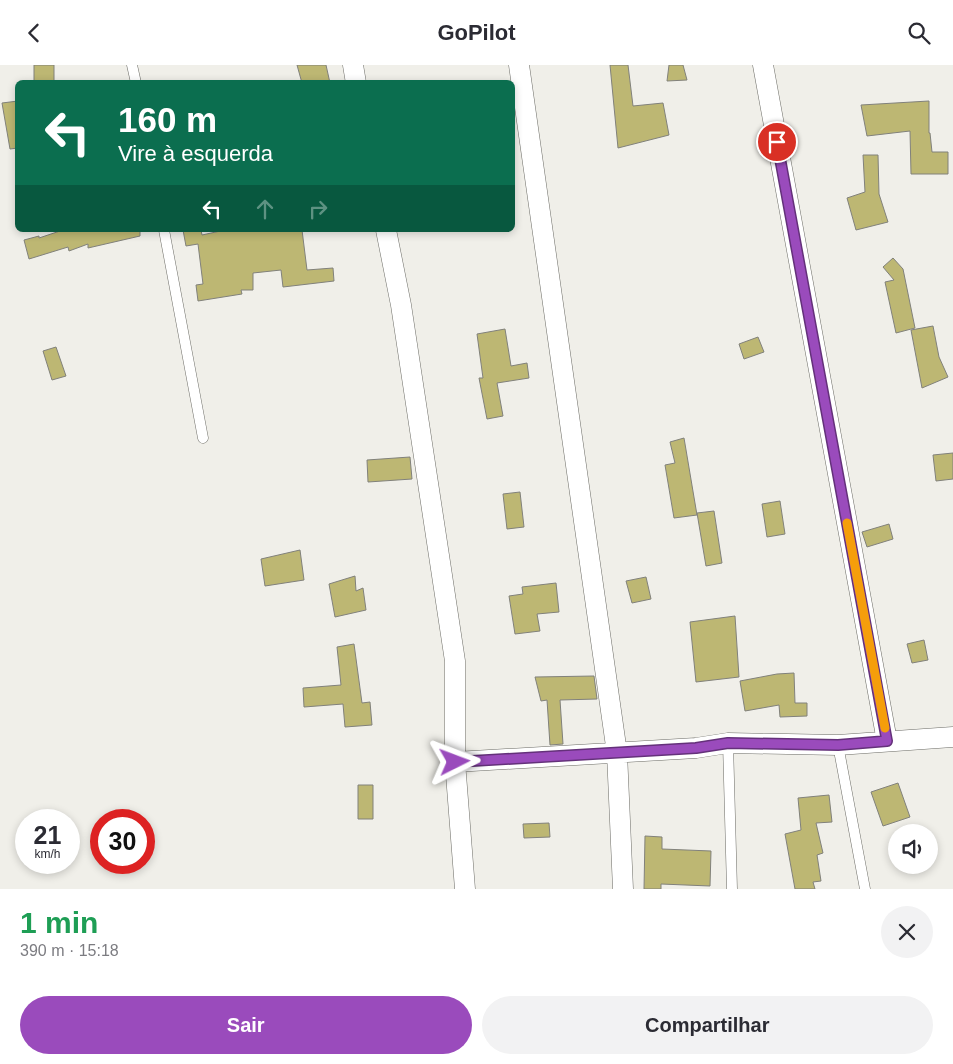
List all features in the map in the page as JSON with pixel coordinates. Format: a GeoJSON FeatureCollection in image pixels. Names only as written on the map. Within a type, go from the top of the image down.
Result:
{"type":"FeatureCollection","features":[{"type":"Feature","properties":{"kind":"street"},"geometry":{"type":"LineString","coordinates":[[352,65],[355,80]]}},
{"type":"Feature","properties":{"kind":"street"},"geometry":{"type":"LineString","coordinates":[[519,65],[616,753],[623,889]]}},
{"type":"Feature","properties":{"kind":"street"},"geometry":{"type":"LineString","coordinates":[[763,65],[887,741]]}},
{"type":"Feature","properties":{"kind":"street"},"geometry":{"type":"LineString","coordinates":[[386,232],[401,305],[454,661],[455,762],[465,889]]}},
{"type":"Feature","properties":{"kind":"street"},"geometry":{"type":"LineString","coordinates":[[455,762],[696,748],[728,743],[838,745],[953,737]]}},
{"type":"Feature","properties":{"kind":"lane"},"geometry":{"type":"LineString","coordinates":[[132,65],[135,80]]}},
{"type":"Feature","properties":{"kind":"lane"},"geometry":{"type":"LineString","coordinates":[[164,232],[204,438]]}},
{"type":"Feature","properties":{"kind":"lane"},"geometry":{"type":"LineString","coordinates":[[728,743],[732,889]]}},
{"type":"Feature","properties":{"kind":"lane"},"geometry":{"type":"LineString","coordinates":[[838,745],[865,889]]}},
{"type":"Feature","properties":{"kind":"building"},"geometry":{"type":"Polygon","coordinates":[[[34,65],[54,65],[54,80],[34,80],[34,65]]]}},
{"type":"Feature","properties":{"kind":"building"},"geometry":{"type":"Polygon","coordinates":[[[297,65],[326,65],[329,80],[301,80],[297,65]]]}},
{"type":"Feature","properties":{"kind":"building"},"geometry":{"type":"Polygon","coordinates":[[[610,65],[628,65],[633,106],[663,103],[669,135],[618,148],[610,65]]]}},
{"type":"Feature","properties":{"kind":"building"},"geometry":{"type":"Polygon","coordinates":[[[669,65],[683,65],[687,80],[667,81],[669,65]]]}},
{"type":"Feature","properties":{"kind":"building"},"geometry":{"type":"Polygon","coordinates":[[[15,101],[15,148],[10,149],[2,103],[15,101]]]}},
{"type":"Feature","properties":{"kind":"building"},"geometry":{"type":"Polygon","coordinates":[[[929,101],[929,133],[932,152],[948,152],[948,174],[911,174],[910,131],[867,136],[861,105],[929,101]]]}},
{"type":"Feature","properties":{"kind":"building"},"geometry":{"type":"Polygon","coordinates":[[[863,155],[878,155],[879,194],[888,222],[856,230],[847,198],[865,192],[863,155]]]}},
{"type":"Feature","properties":{"kind":"building"},"geometry":{"type":"Polygon","coordinates":[[[57,232],[140,232],[140,236],[88,248],[88,244],[69,251],[68,247],[29,259],[24,240],[39,236],[39,238],[57,232]]]}},
{"type":"Feature","properties":{"kind":"building"},"geometry":{"type":"Polygon","coordinates":[[[183,232],[201,232],[202,235],[216,232],[302,232],[307,270],[333,268],[334,281],[283,287],[281,270],[253,273],[253,290],[241,290],[242,294],[198,301],[196,285],[203,284],[198,244],[186,246],[183,232]]]}},
{"type":"Feature","properties":{"kind":"building"},"geometry":{"type":"Polygon","coordinates":[[[893,258],[903,269],[915,328],[896,333],[885,282],[894,280],[883,267],[893,258]]]}},
{"type":"Feature","properties":{"kind":"building"},"geometry":{"type":"Polygon","coordinates":[[[933,326],[939,357],[948,377],[922,388],[911,330],[933,326]]]}},
{"type":"Feature","properties":{"kind":"building"},"geometry":{"type":"Polygon","coordinates":[[[505,329],[511,366],[527,363],[529,378],[497,383],[503,416],[487,419],[479,378],[483,378],[477,334],[505,329]]]}},
{"type":"Feature","properties":{"kind":"building"},"geometry":{"type":"Polygon","coordinates":[[[758,337],[764,352],[744,359],[739,344],[758,337]]]}},
{"type":"Feature","properties":{"kind":"building"},"geometry":{"type":"Polygon","coordinates":[[[56,347],[66,376],[52,380],[43,351],[56,347]]]}},
{"type":"Feature","properties":{"kind":"building"},"geometry":{"type":"Polygon","coordinates":[[[684,438],[697,515],[674,518],[665,465],[675,463],[670,442],[684,438]]]}},
{"type":"Feature","properties":{"kind":"building"},"geometry":{"type":"Polygon","coordinates":[[[953,453],[953,479],[936,481],[933,455],[953,453]]]}},
{"type":"Feature","properties":{"kind":"building"},"geometry":{"type":"Polygon","coordinates":[[[410,457],[412,479],[368,482],[367,460],[410,457]]]}},
{"type":"Feature","properties":{"kind":"building"},"geometry":{"type":"Polygon","coordinates":[[[520,492],[524,527],[507,529],[503,494],[520,492]]]}},
{"type":"Feature","properties":{"kind":"building"},"geometry":{"type":"Polygon","coordinates":[[[780,501],[785,534],[767,537],[762,504],[780,501]]]}},
{"type":"Feature","properties":{"kind":"building"},"geometry":{"type":"Polygon","coordinates":[[[714,511],[722,563],[706,566],[697,513],[714,511]]]}},
{"type":"Feature","properties":{"kind":"building"},"geometry":{"type":"Polygon","coordinates":[[[889,524],[893,539],[867,547],[862,532],[889,524]]]}},
{"type":"Feature","properties":{"kind":"building"},"geometry":{"type":"Polygon","coordinates":[[[300,550],[304,580],[265,586],[261,559],[300,550]]]}},
{"type":"Feature","properties":{"kind":"building"},"geometry":{"type":"Polygon","coordinates":[[[355,576],[356,591],[363,588],[366,610],[335,617],[329,584],[355,576]]]}},
{"type":"Feature","properties":{"kind":"building"},"geometry":{"type":"Polygon","coordinates":[[[646,577],[651,599],[632,603],[626,581],[646,577]]]}},
{"type":"Feature","properties":{"kind":"building"},"geometry":{"type":"Polygon","coordinates":[[[556,583],[559,612],[537,614],[540,631],[515,634],[509,596],[523,594],[522,587],[556,583]]]}},
{"type":"Feature","properties":{"kind":"building"},"geometry":{"type":"Polygon","coordinates":[[[735,616],[739,677],[696,682],[690,622],[735,616]]]}},
{"type":"Feature","properties":{"kind":"building"},"geometry":{"type":"Polygon","coordinates":[[[924,640],[928,660],[912,663],[907,644],[924,640]]]}},
{"type":"Feature","properties":{"kind":"building"},"geometry":{"type":"Polygon","coordinates":[[[354,644],[362,703],[370,702],[372,725],[345,727],[343,704],[304,707],[303,688],[341,685],[337,647],[354,644]]]}},
{"type":"Feature","properties":{"kind":"building"},"geometry":{"type":"Polygon","coordinates":[[[794,673],[795,703],[807,703],[807,716],[780,717],[779,705],[745,711],[740,681],[777,674],[794,673]]]}},
{"type":"Feature","properties":{"kind":"building"},"geometry":{"type":"Polygon","coordinates":[[[594,676],[597,699],[560,700],[563,744],[550,745],[547,700],[541,701],[535,677],[594,676]]]}},
{"type":"Feature","properties":{"kind":"building"},"geometry":{"type":"Polygon","coordinates":[[[898,783],[910,817],[883,826],[871,792],[898,783]]]}},
{"type":"Feature","properties":{"kind":"building"},"geometry":{"type":"Polygon","coordinates":[[[358,785],[373,785],[373,819],[358,819],[358,785]]]}},
{"type":"Feature","properties":{"kind":"building"},"geometry":{"type":"Polygon","coordinates":[[[829,795],[832,822],[816,823],[823,853],[817,855],[821,881],[813,882],[815,889],[795,889],[785,834],[801,830],[798,798],[829,795]]]}},
{"type":"Feature","properties":{"kind":"building"},"geometry":{"type":"Polygon","coordinates":[[[549,823],[550,837],[524,838],[523,824],[549,823]]]}},
{"type":"Feature","properties":{"kind":"building"},"geometry":{"type":"Polygon","coordinates":[[[645,836],[662,837],[662,849],[711,851],[710,886],[661,884],[661,889],[644,889],[645,836]]]}},
{"type":"Feature","properties":{"kind":"slow traffic"},"geometry":{"type":"LineString","coordinates":[[847,523],[885,728]]}},
{"type":"Feature","properties":{"kind":"route"},"geometry":{"type":"LineString","coordinates":[[455,762],[696,748],[728,743],[838,745],[887,741],[777,142]]}}]}
